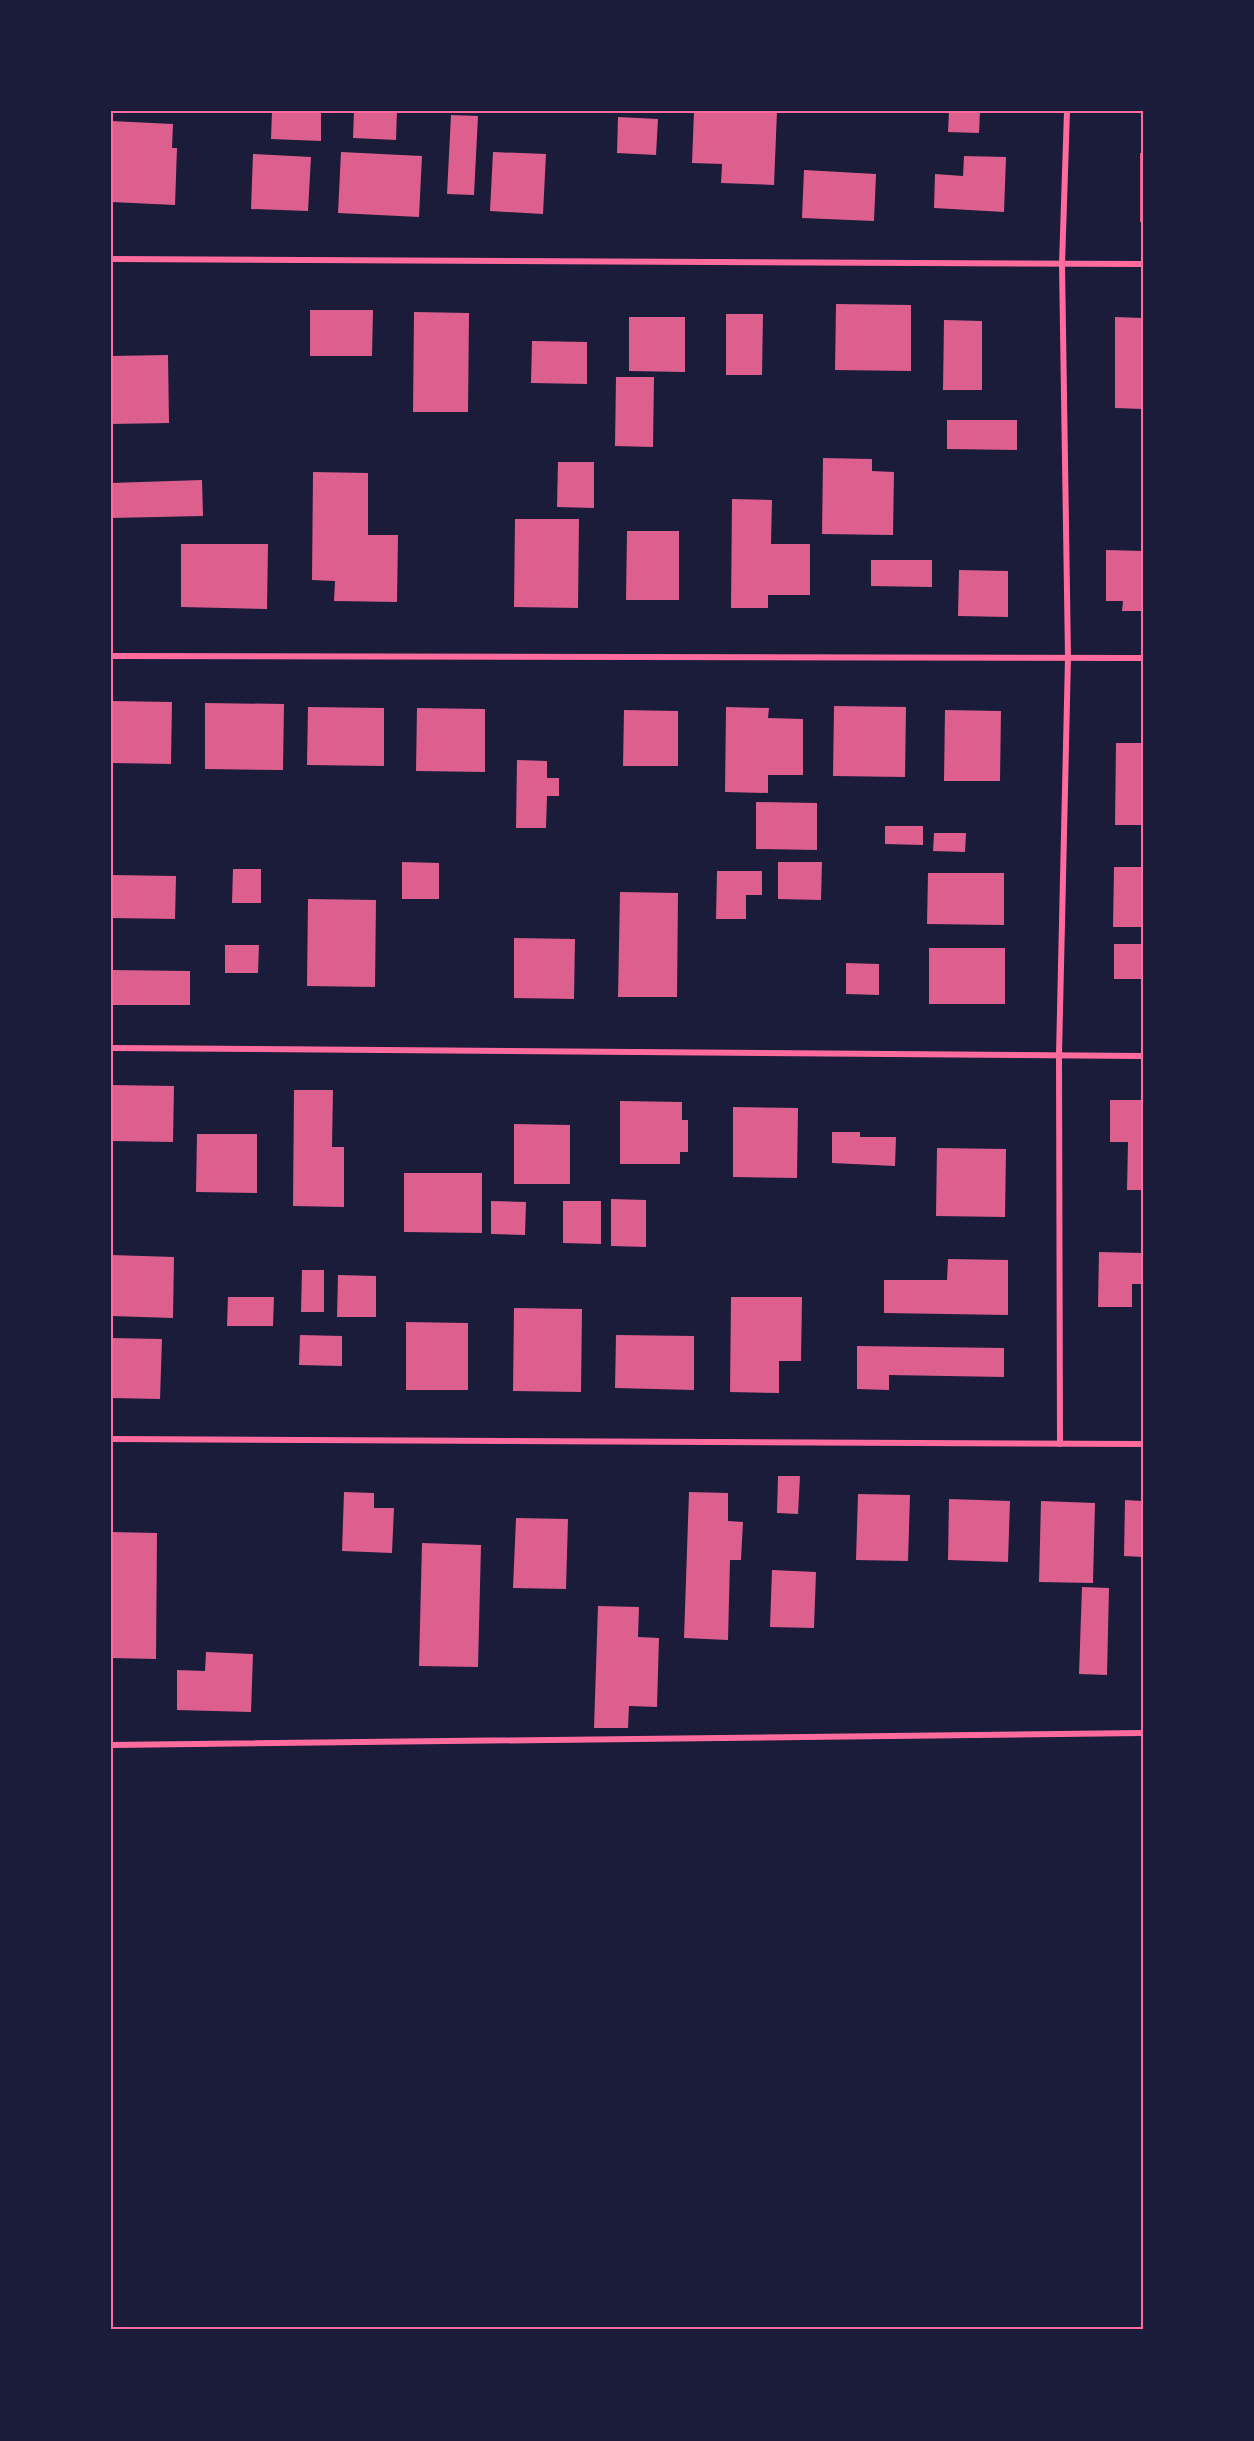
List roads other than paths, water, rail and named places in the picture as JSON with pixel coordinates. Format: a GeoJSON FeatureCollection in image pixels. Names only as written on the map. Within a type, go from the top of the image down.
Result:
{"type":"FeatureCollection","features":[{"type":"Feature","properties":{"kind":"street"},"geometry":{"type":"LineString","coordinates":[[1060,1444],[1059,1055],[1068,657],[1062,264],[1067,111]]}},
{"type":"Feature","properties":{"kind":"street"},"geometry":{"type":"LineString","coordinates":[[111,259],[1143,264]]}},
{"type":"Feature","properties":{"kind":"street"},"geometry":{"type":"LineString","coordinates":[[111,656],[1143,658]]}},
{"type":"Feature","properties":{"kind":"street"},"geometry":{"type":"LineString","coordinates":[[111,1048],[1143,1056]]}},
{"type":"Feature","properties":{"kind":"street"},"geometry":{"type":"LineString","coordinates":[[111,1439],[1143,1444]]}},
{"type":"Feature","properties":{"kind":"street"},"geometry":{"type":"LineString","coordinates":[[111,1745],[1143,1733]]}}]}
